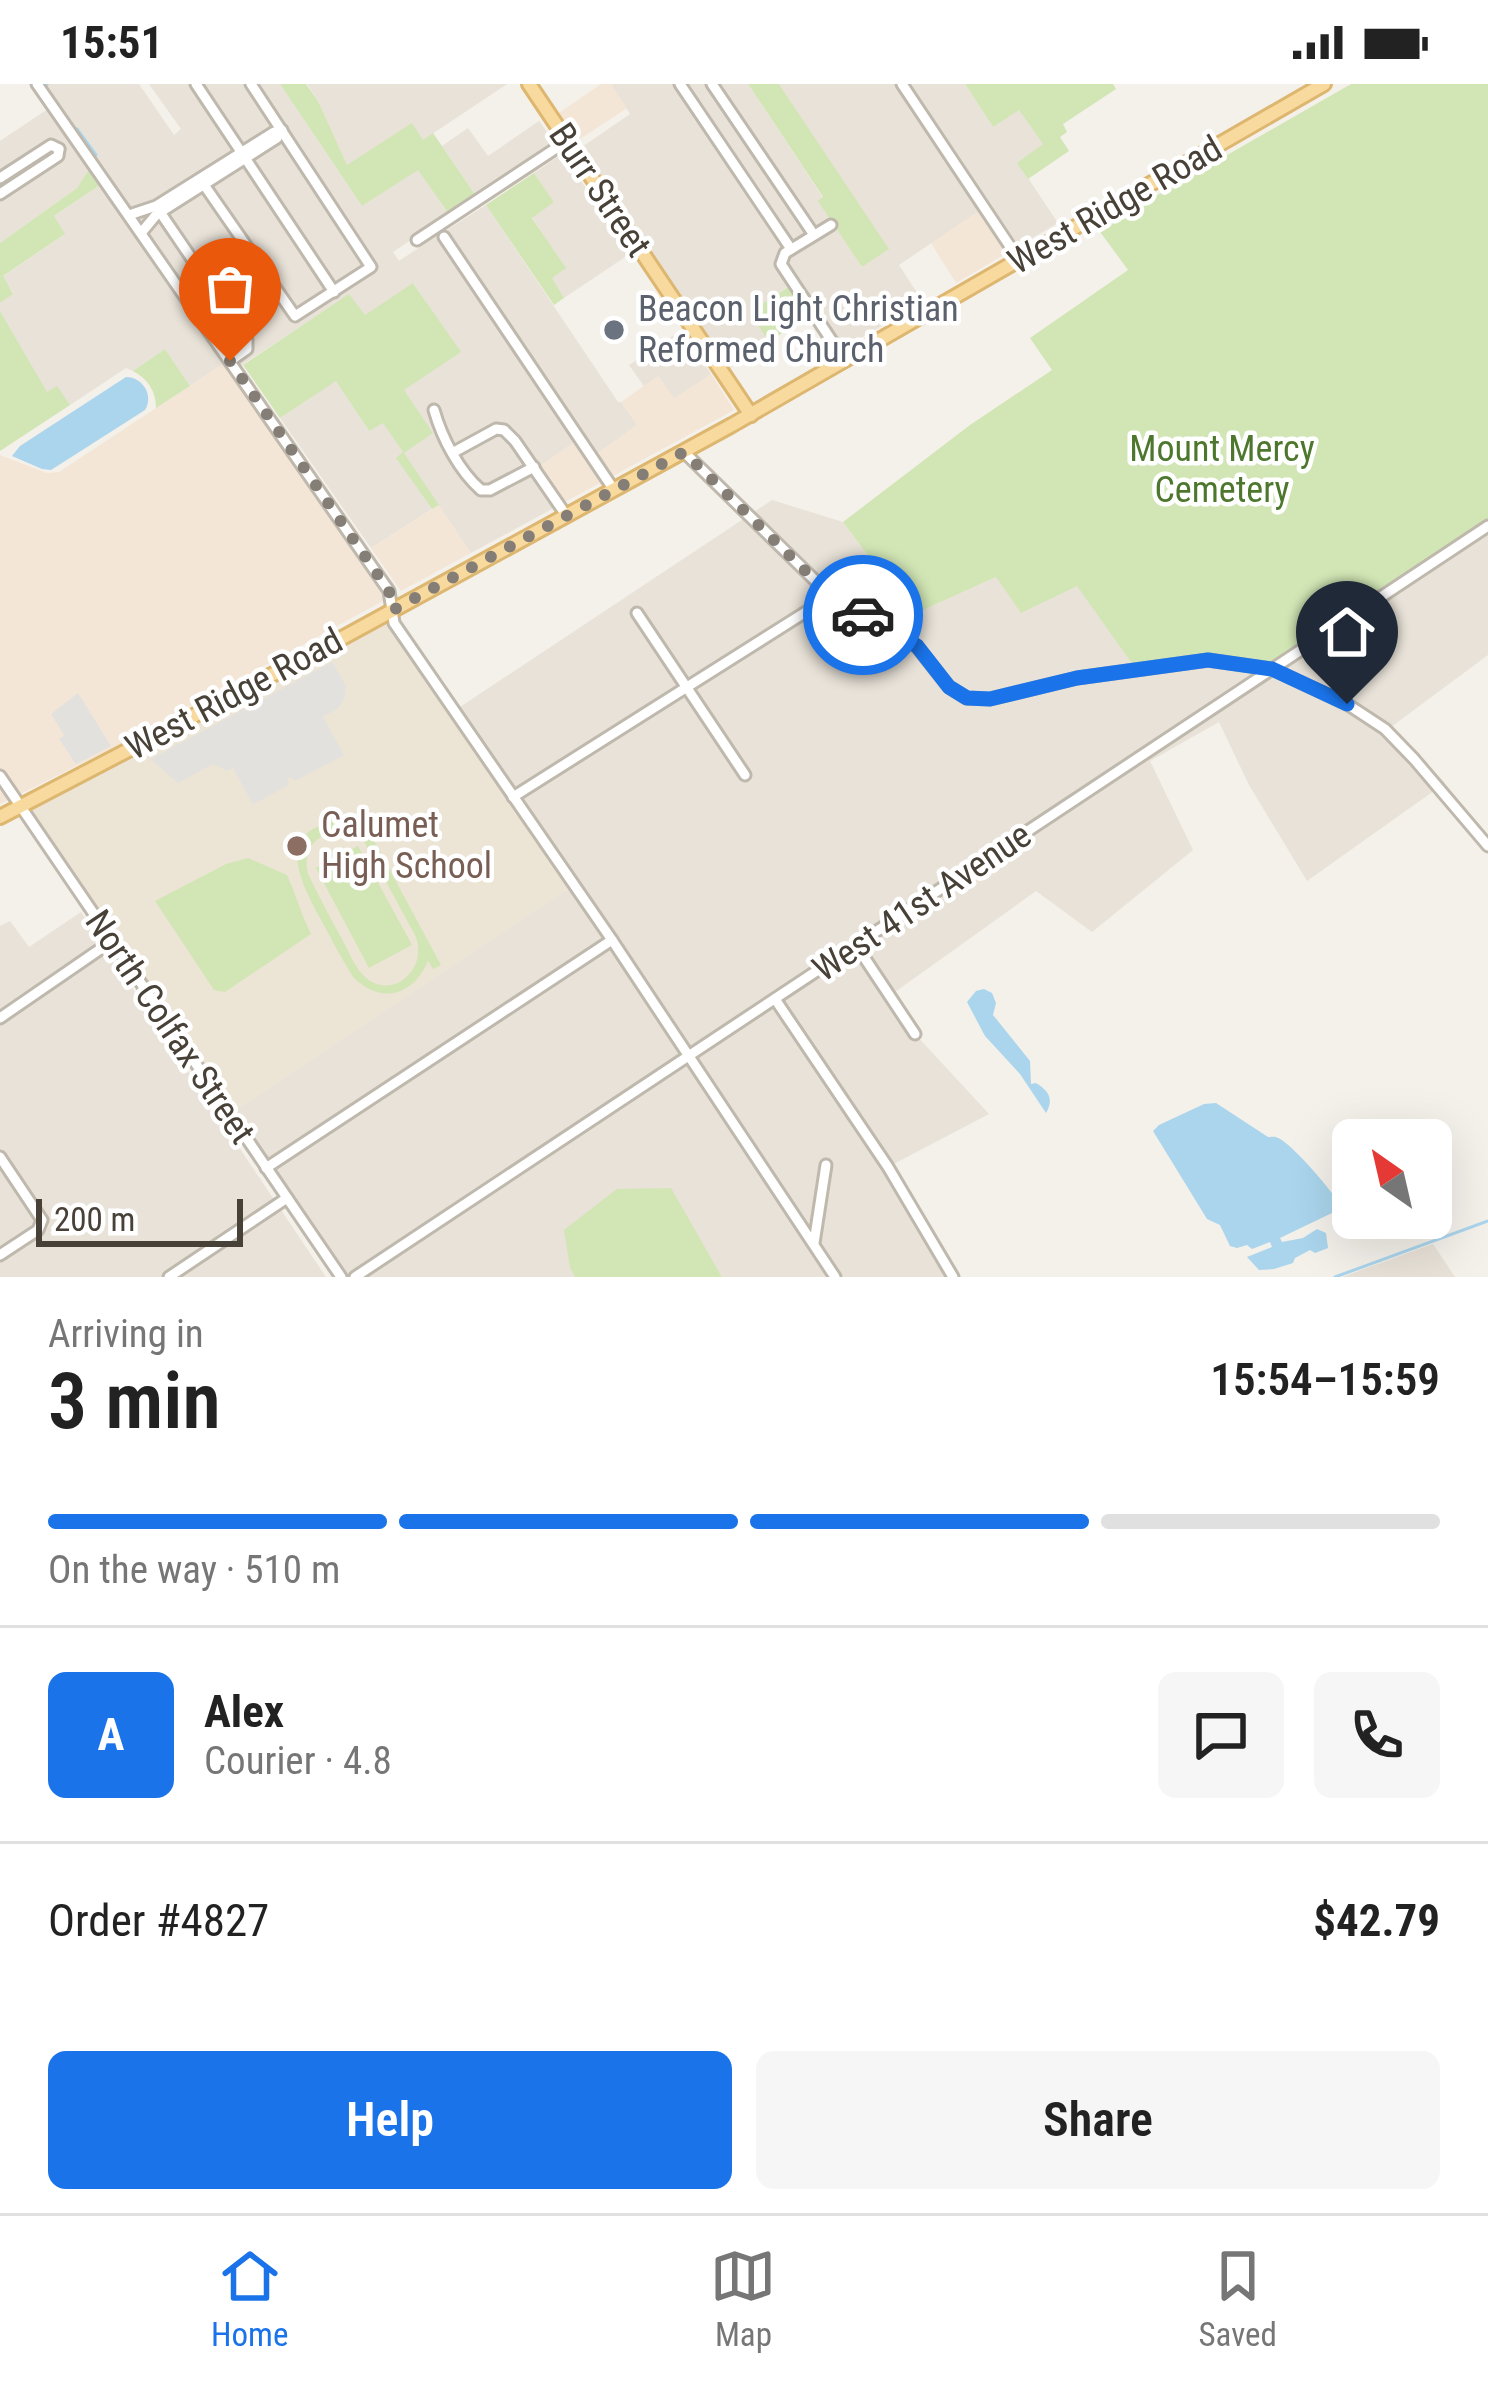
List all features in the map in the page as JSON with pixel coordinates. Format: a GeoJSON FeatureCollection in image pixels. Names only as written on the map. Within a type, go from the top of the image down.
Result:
{"type":"FeatureCollection","features":[{"type":"Feature","properties":{"kind":"main road","name":"Burr Street"},"geometry":{"type":"LineString","coordinates":[[529,84],[751,415]]}},
{"type":"Feature","properties":{"kind":"main road","name":"West Ridge Road"},"geometry":{"type":"LineString","coordinates":[[0,817],[751,415],[1324,84]]}},
{"type":"Feature","properties":{"kind":"street"},"geometry":{"type":"LineString","coordinates":[[38,84],[389,591],[394,623],[836,1277]]}},
{"type":"Feature","properties":{"kind":"street"},"geometry":{"type":"LineString","coordinates":[[196,84],[334,292]]}},
{"type":"Feature","properties":{"kind":"street"},"geometry":{"type":"LineString","coordinates":[[202,181],[296,316],[371,267],[251,84]]}},
{"type":"Feature","properties":{"kind":"street"},"geometry":{"type":"LineString","coordinates":[[680,84],[791,249]]}},
{"type":"Feature","properties":{"kind":"street"},"geometry":{"type":"LineString","coordinates":[[712,84],[814,236]]}},
{"type":"Feature","properties":{"kind":"street"},"geometry":{"type":"LineString","coordinates":[[902,84],[1019,260]]}},
{"type":"Feature","properties":{"kind":"street"},"geometry":{"type":"LineString","coordinates":[[141,233],[160,212],[202,181],[281,131]]}},
{"type":"Feature","properties":{"kind":"street"},"geometry":{"type":"LineString","coordinates":[[416,240],[567,141]]}},
{"type":"Feature","properties":{"kind":"street"},"geometry":{"type":"LineString","coordinates":[[0,178],[51,145],[59,148],[58,156],[0,194]]}},
{"type":"Feature","properties":{"kind":"street"},"geometry":{"type":"LineString","coordinates":[[129,215],[202,181]]}},
{"type":"Feature","properties":{"kind":"street"},"geometry":{"type":"LineString","coordinates":[[160,212],[248,345],[230,361]]}},
{"type":"Feature","properties":{"kind":"street"},"geometry":{"type":"LineString","coordinates":[[831,225],[791,249],[782,257],[782,267],[845,361]]}},
{"type":"Feature","properties":{"kind":"street"},"geometry":{"type":"LineString","coordinates":[[444,237],[614,490]]}},
{"type":"Feature","properties":{"kind":"street"},"geometry":{"type":"LineString","coordinates":[[434,410],[442,434],[473,484],[483,491],[533,467]]}},
{"type":"Feature","properties":{"kind":"street"},"geometry":{"type":"LineString","coordinates":[[454,452],[501,428],[511,435],[566,515]]}},
{"type":"Feature","properties":{"kind":"street"},"geometry":{"type":"LineString","coordinates":[[684,452],[831,596],[917,646],[949,687],[967,698],[990,699],[1077,678],[1208,660],[1272,669],[1347,704],[1384,729],[1488,846]]}},
{"type":"Feature","properties":{"kind":"street","name":"West 41st Avenue"},"geometry":{"type":"LineString","coordinates":[[356,1277],[1488,526]]}},
{"type":"Feature","properties":{"kind":"street"},"geometry":{"type":"LineString","coordinates":[[512,797],[831,596]]}},
{"type":"Feature","properties":{"kind":"street"},"geometry":{"type":"LineString","coordinates":[[637,613],[745,775]]}},
{"type":"Feature","properties":{"kind":"street","name":"North Colfax Street"},"geometry":{"type":"LineString","coordinates":[[0,776],[341,1277]]}},
{"type":"Feature","properties":{"kind":"street"},"geometry":{"type":"LineString","coordinates":[[266,1168],[612,940]]}},
{"type":"Feature","properties":{"kind":"street"},"geometry":{"type":"LineString","coordinates":[[0,1018],[112,941]]}},
{"type":"Feature","properties":{"kind":"street"},"geometry":{"type":"LineString","coordinates":[[856,945],[915,1034]]}},
{"type":"Feature","properties":{"kind":"street"},"geometry":{"type":"LineString","coordinates":[[775,999],[888,1167],[953,1277]]}},
{"type":"Feature","properties":{"kind":"street"},"geometry":{"type":"LineString","coordinates":[[0,1156],[42,1223],[0,1255]]}},
{"type":"Feature","properties":{"kind":"street"},"geometry":{"type":"LineString","coordinates":[[814,1244],[826,1166]]}},
{"type":"Feature","properties":{"kind":"street"},"geometry":{"type":"LineString","coordinates":[[170,1277],[287,1198]]}},
{"type":"Feature","properties":{"kind":"shaded area"},"geometry":{"type":"Polygon","coordinates":[[[44,84],[139,84],[174,135],[181,129],[149,84],[280,84],[362,206],[418,169],[449,214],[393,252],[399,261],[438,235],[576,441],[539,467],[563,503],[471,553],[403,453],[397,458],[432,509],[371,548],[280,418],[336,380],[368,430],[383,422],[433,434],[403,390],[460,352],[414,284],[364,316],[349,295],[240,366],[44,84]]]}},
{"type":"Feature","properties":{"kind":"shaded area"},"geometry":{"type":"Polygon","coordinates":[[[307,84],[507,84],[423,140],[412,124],[347,166],[307,84]]]}},
{"type":"Feature","properties":{"kind":"shaded area"},"geometry":{"type":"Polygon","coordinates":[[[601,84],[611,84],[627,108],[577,141],[559,113],[601,84]]]}},
{"type":"Feature","properties":{"kind":"shaded area"},"geometry":{"type":"Polygon","coordinates":[[[611,84],[748,84],[862,267],[888,249],[779,84],[895,84],[979,211],[899,265],[923,302],[833,354],[787,287],[749,312],[769,342],[730,368],[582,147],[630,114],[611,84]]]}},
{"type":"Feature","properties":{"kind":"shaded area"},"geometry":{"type":"Polygon","coordinates":[[[910,84],[965,84],[993,127],[1019,109],[1044,145],[1018,163],[1058,223],[1019,246],[910,84]]]}},
{"type":"Feature","properties":{"kind":"shaded area"},"geometry":{"type":"Polygon","coordinates":[[[48,109],[89,169],[77,188],[0,243],[0,141],[48,109]]]}},
{"type":"Feature","properties":{"kind":"shaded area"},"geometry":{"type":"Polygon","coordinates":[[[539,121],[555,143],[476,196],[442,146],[468,128],[488,156],[539,121]]]}},
{"type":"Feature","properties":{"kind":"shaded area"},"geometry":{"type":"Polygon","coordinates":[[[562,154],[631,253],[564,298],[551,278],[565,268],[532,217],[554,202],[534,173],[562,154]]]}},
{"type":"Feature","properties":{"kind":"shaded area"},"geometry":{"type":"Polygon","coordinates":[[[100,185],[224,363],[190,386],[165,349],[70,405],[57,387],[47,393],[0,311],[0,303],[13,293],[2,277],[64,235],[53,217],[100,185]]]}},
{"type":"Feature","properties":{"kind":"shaded area"},"geometry":{"type":"Polygon","coordinates":[[[486,205],[637,425],[598,453],[447,230],[486,205]]]}},
{"type":"Feature","properties":{"kind":"shaded area"},"geometry":{"type":"Polygon","coordinates":[[[979,211],[1007,253],[956,283],[931,243],[979,211]]]}},
{"type":"Feature","properties":{"kind":"shaded area"},"geometry":{"type":"Polygon","coordinates":[[[682,330],[711,374],[674,399],[659,377],[644,386],[629,365],[682,330]]]}},
{"type":"Feature","properties":{"kind":"shaded area"},"geometry":{"type":"Polygon","coordinates":[[[224,363],[383,601],[0,804],[0,455],[47,473],[59,472],[224,363]]]}},
{"type":"Feature","properties":{"kind":"shaded area"},"geometry":{"type":"Polygon","coordinates":[[[711,374],[734,410],[613,476],[598,453],[637,425],[621,402],[658,376],[674,398],[711,374]]]}},
{"type":"Feature","properties":{"kind":"shaded area"},"geometry":{"type":"Polygon","coordinates":[[[576,441],[601,479],[563,503],[539,466],[576,441]]]}},
{"type":"Feature","properties":{"kind":"shaded area"},"geometry":{"type":"Polygon","coordinates":[[[772,500],[843,522],[912,615],[996,577],[1077,586],[1202,657],[1230,657],[1270,666],[1488,524],[1488,655],[1391,727],[1445,783],[1307,881],[1249,785],[1219,722],[1150,761],[1193,850],[1092,932],[1036,891],[895,992],[855,941],[691,1048],[460,707],[772,500]]]}},
{"type":"Feature","properties":{"kind":"shaded area"},"geometry":{"type":"Polygon","coordinates":[[[439,505],[471,553],[401,591],[371,548],[439,505]]]}},
{"type":"Feature","properties":{"kind":"shaded area","name":"Calumet High School"},"geometry":{"type":"Polygon","coordinates":[[[393,610],[394,623],[574,885],[230,1114],[21,806],[393,610]]]}},
{"type":"Feature","properties":{"kind":"shaded area"},"geometry":{"type":"Polygon","coordinates":[[[332,662],[346,686],[344,699],[323,717],[344,755],[295,781],[290,777],[289,785],[253,804],[233,768],[227,771],[213,764],[178,783],[151,759],[332,662]]]}},
{"type":"Feature","properties":{"kind":"shaded area"},"geometry":{"type":"Polygon","coordinates":[[[78,693],[111,746],[76,764],[59,739],[64,735],[51,714],[78,693]]]}},
{"type":"Feature","properties":{"kind":"shaded area"},"geometry":{"type":"Polygon","coordinates":[[[574,885],[688,1056],[856,945],[915,1034],[989,1114],[888,1167],[953,1277],[722,1277],[670,1188],[570,1268],[575,1277],[341,1277],[230,1114],[574,885]]]}},
{"type":"Feature","properties":{"kind":"shaded area"},"geometry":{"type":"Polygon","coordinates":[[[81,912],[326,1277],[0,1277],[0,926],[10,921],[29,947],[81,912]]]}},
{"type":"Feature","properties":{"kind":"shaded area"},"geometry":{"type":"Polygon","coordinates":[[[1433,1244],[1455,1277],[1342,1277],[1433,1244]]]}},
{"type":"Feature","properties":{"kind":"green space"},"geometry":{"type":"Polygon","coordinates":[[[280,84],[306,84],[347,165],[412,123],[423,140],[433,133],[476,196],[449,214],[418,170],[362,206],[280,84]]]}},
{"type":"Feature","properties":{"kind":"green space"},"geometry":{"type":"Polygon","coordinates":[[[748,84],[779,84],[889,249],[862,267],[818,201],[823,197],[748,84]]]}},
{"type":"Feature","properties":{"kind":"green space"},"geometry":{"type":"Polygon","coordinates":[[[965,84],[1113,84],[1116,89],[1063,124],[1067,132],[1060,137],[1069,151],[1028,179],[1017,163],[1043,144],[1019,110],[993,127],[965,84]]]}},
{"type":"Feature","properties":{"kind":"green space","name":"Mount Mercy Cemetery"},"geometry":{"type":"Polygon","coordinates":[[[1351,84],[1488,84],[1488,524],[1270,666],[1230,657],[1133,665],[1077,586],[1021,613],[996,577],[912,615],[843,522],[970,425],[1052,370],[1030,338],[1128,270],[1098,229],[1351,84]]]}},
{"type":"Feature","properties":{"kind":"green space"},"geometry":{"type":"Polygon","coordinates":[[[89,169],[100,185],[54,216],[65,234],[3,276],[13,294],[0,303],[0,243],[77,188],[89,169]]]}},
{"type":"Feature","properties":{"kind":"green space"},"geometry":{"type":"Polygon","coordinates":[[[534,173],[554,202],[532,218],[566,268],[552,278],[564,298],[554,305],[486,205],[534,173]]]}},
{"type":"Feature","properties":{"kind":"green space"},"geometry":{"type":"Polygon","coordinates":[[[413,283],[461,352],[404,390],[433,433],[404,453],[439,505],[432,509],[396,458],[403,452],[383,423],[369,431],[336,381],[280,418],[243,365],[349,294],[365,315],[413,283]]]}},
{"type":"Feature","properties":{"kind":"green space"},"geometry":{"type":"Polygon","coordinates":[[[788,287],[807,316],[769,342],[749,312],[788,287]]]}},
{"type":"Feature","properties":{"kind":"green space"},"geometry":{"type":"Polygon","coordinates":[[[0,311],[47,392],[57,386],[70,405],[0,451],[0,311]]]}},
{"type":"Feature","properties":{"kind":"green space"},"geometry":{"type":"Polygon","coordinates":[[[165,349],[190,386],[156,408],[150,386],[133,371],[165,349]]]}},
{"type":"Feature","properties":{"kind":"green space"},"geometry":{"type":"Polygon","coordinates":[[[338,821],[357,825],[372,837],[441,965],[433,969],[428,961],[414,982],[395,993],[374,991],[353,977],[300,874],[299,847],[305,835],[338,821]],[[333,831],[315,842],[308,853],[308,874],[359,970],[373,982],[394,984],[416,962],[416,937],[365,843],[353,833],[333,831]]]}},
{"type":"Feature","properties":{"kind":"green space"},"geometry":{"type":"Polygon","coordinates":[[[358,846],[412,945],[369,968],[316,868],[358,846]]]}},
{"type":"Feature","properties":{"kind":"green space"},"geometry":{"type":"Polygon","coordinates":[[[248,858],[287,875],[311,934],[225,992],[214,990],[155,901],[226,864],[248,858]]]}},
{"type":"Feature","properties":{"kind":"green space"},"geometry":{"type":"Polygon","coordinates":[[[671,1188],[722,1277],[575,1277],[564,1230],[617,1189],[671,1188]]]}},
{"type":"Feature","properties":{"kind":"water"},"geometry":{"type":"Polygon","coordinates":[[[126,377],[145,388],[145,410],[51,470],[12,456],[20,446],[126,377]]]}},
{"type":"Feature","properties":{"kind":"water"},"geometry":{"type":"Polygon","coordinates":[[[984,989],[996,1003],[993,1015],[1030,1061],[1031,1084],[1036,1083],[1049,1096],[1046,1113],[1020,1074],[985,1036],[967,1002],[984,989]]]}},
{"type":"Feature","properties":{"kind":"water"},"geometry":{"type":"Polygon","coordinates":[[[1216,1103],[1268,1137],[1284,1141],[1329,1189],[1332,1213],[1280,1238],[1282,1242],[1303,1238],[1317,1229],[1326,1233],[1328,1248],[1310,1250],[1293,1263],[1259,1270],[1247,1257],[1272,1247],[1270,1242],[1252,1249],[1230,1246],[1220,1225],[1207,1219],[1153,1131],[1204,1104],[1216,1103]]]}},
{"type":"Feature","properties":{"kind":"waterway"},"geometry":{"type":"LineString","coordinates":[[77,129],[96,155]]}},
{"type":"Feature","properties":{"kind":"waterway"},"geometry":{"type":"LineString","coordinates":[[1335,1277],[1488,1221]]}},
{"type":"Feature","properties":{"kind":"way so far"},"geometry":{"type":"LineString","coordinates":[[230,361],[389,591],[393,610],[684,452],[831,596],[863,615]]}},
{"type":"Feature","properties":{"kind":"place","name":"Beacon Light Christian Reformed Church"},"geometry":{"type":"Point","coordinates":[614,330]}},
{"type":"Feature","properties":{"kind":"place","name":"Calumet High School"},"geometry":{"type":"Point","coordinates":[297,846]}},
{"type":"Feature","properties":{"kind":"route"},"geometry":{"type":"LineString","coordinates":[[863,615],[917,646],[949,687],[967,698],[990,699],[1077,678],[1208,660],[1272,669],[1347,704]]}}]}
